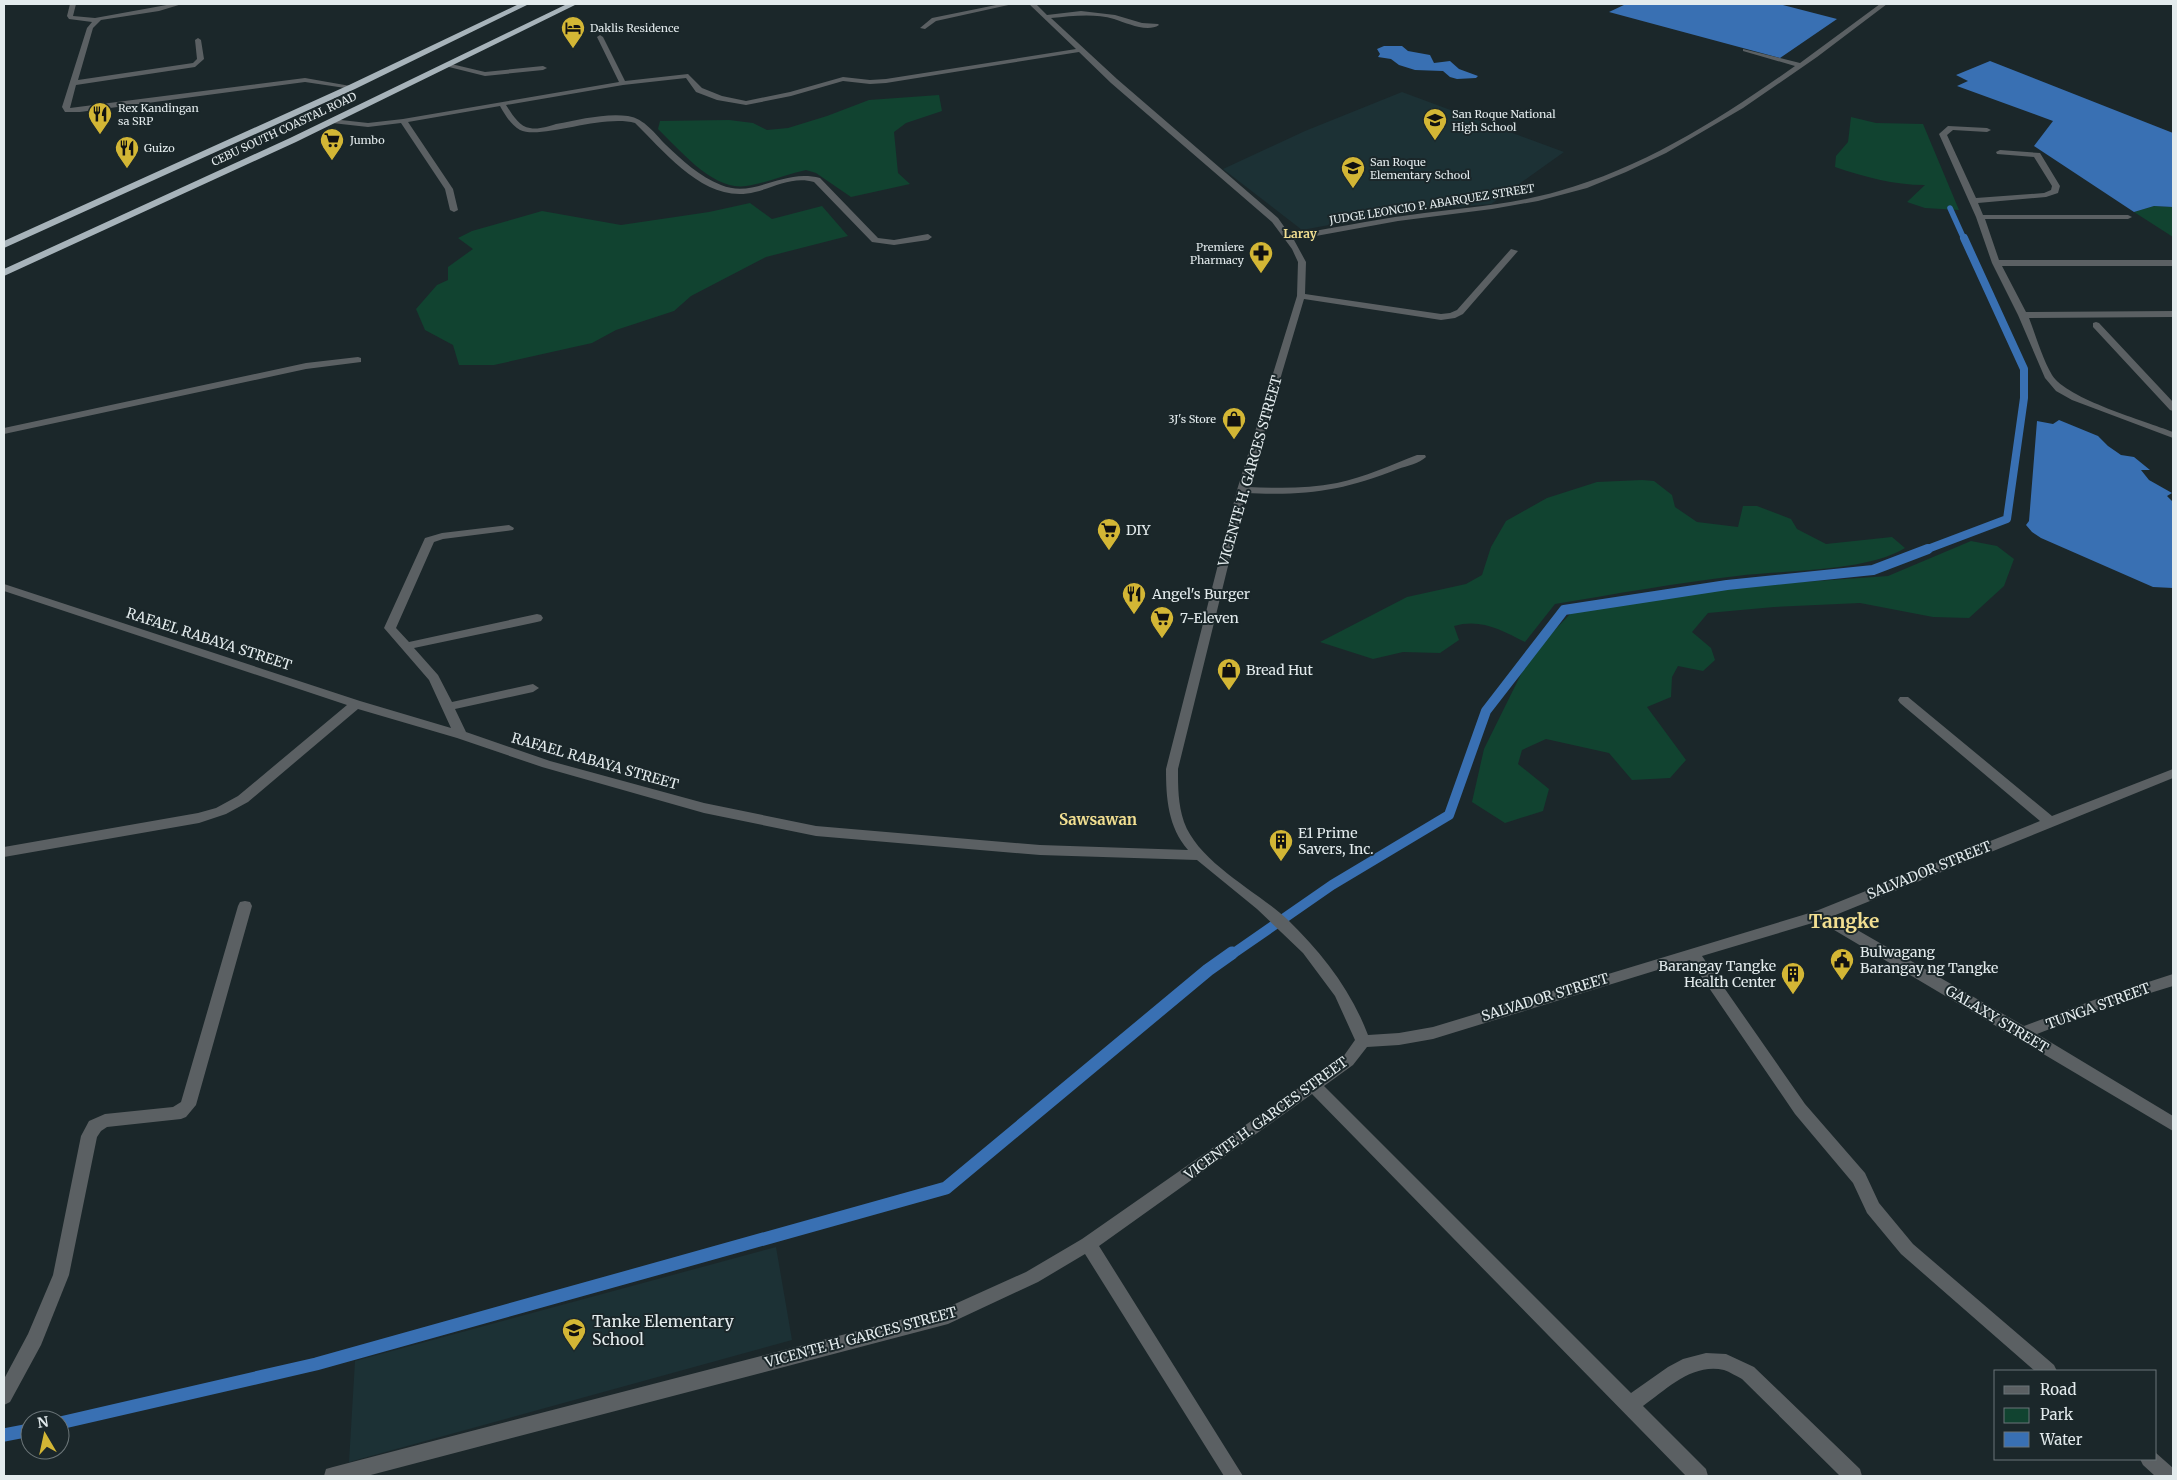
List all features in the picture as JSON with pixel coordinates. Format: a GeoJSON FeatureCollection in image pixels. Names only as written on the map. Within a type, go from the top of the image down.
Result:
{"type":"FeatureCollection","features":[{"type":"Feature","properties":{"kind":"highway","name":"CEBU SOUTH COASTAL ROAD"},"geometry":{"type":"LineString","coordinates":[[4,244],[352,87],[525,4]]}},
{"type":"Feature","properties":{"kind":"highway","name":"CEBU SOUTH COASTAL ROAD"},"geometry":{"type":"LineString","coordinates":[[4,273],[332,121],[573,4]]}},
{"type":"Feature","properties":{"kind":"street"},"geometry":{"type":"LineString","coordinates":[[72,4],[71,18],[96,20],[179,4]]}},
{"type":"Feature","properties":{"kind":"street"},"geometry":{"type":"LineString","coordinates":[[923,28],[934,19],[1010,4]]}},
{"type":"Feature","properties":{"kind":"street","name":"VICENTE H. GARCES STREET"},"geometry":{"type":"LineString","coordinates":[[333,1476],[948,1316],[1032,1277],[1088,1244],[1348,1061],[1364,1041],[1354,1014],[1331,977],[1278,919],[1198,856],[1181,832],[1170,787],[1172,769],[1242,490],[1301,296],[1302,262],[1290,238],[1275,220],[1154,117],[1032,4]]}},
{"type":"Feature","properties":{"kind":"street","name":"JUDGE LEONCIO P. ABARQUEZ STREET"},"geometry":{"type":"LineString","coordinates":[[1290,238],[1399,219],[1502,206],[1584,186],[1643,161],[1688,138],[1801,65],[1884,4]]}},
{"type":"Feature","properties":{"kind":"street"},"geometry":{"type":"LineString","coordinates":[[1046,17],[1081,13],[1115,17],[1126,22],[1142,25],[1156,25]]}},
{"type":"Feature","properties":{"kind":"street"},"geometry":{"type":"LineString","coordinates":[[96,20],[90,28],[66,108],[74,111],[305,80],[352,87]]}},
{"type":"Feature","properties":{"kind":"street"},"geometry":{"type":"LineString","coordinates":[[600,37],[623,83]]}},
{"type":"Feature","properties":{"kind":"street"},"geometry":{"type":"LineString","coordinates":[[73,83],[195,64],[201,59],[198,40]]}},
{"type":"Feature","properties":{"kind":"street"},"geometry":{"type":"LineString","coordinates":[[332,121],[368,124],[404,121],[623,83],[688,76],[699,90],[720,98],[746,103],[791,94],[843,78],[870,82],[886,81],[1081,50]]}},
{"type":"Feature","properties":{"kind":"street"},"geometry":{"type":"LineString","coordinates":[[1745,50],[1801,65]]}},
{"type":"Feature","properties":{"kind":"street"},"geometry":{"type":"LineString","coordinates":[[447,65],[485,74],[543,68]]}},
{"type":"Feature","properties":{"kind":"street"},"geometry":{"type":"LineString","coordinates":[[501,103],[516,125],[521,129],[531,131],[608,119],[630,118],[638,121],[709,184],[726,191],[742,192],[797,177],[809,177],[817,180],[875,240],[883,243],[894,243],[928,237]]}},
{"type":"Feature","properties":{"kind":"street"},"geometry":{"type":"LineString","coordinates":[[404,121],[449,188],[454,210]]}},
{"type":"Feature","properties":{"kind":"street"},"geometry":{"type":"LineString","coordinates":[[1987,130],[1951,128],[1943,134],[1980,217],[1996,263],[2022,315],[2048,376],[2059,389],[2075,398],[2173,435]]}},
{"type":"Feature","properties":{"kind":"street"},"geometry":{"type":"LineString","coordinates":[[1972,201],[2046,195],[2054,191],[2056,186],[2037,155],[2000,152]]}},
{"type":"Feature","properties":{"kind":"street"},"geometry":{"type":"LineString","coordinates":[[1980,217],[2128,217]]}},
{"type":"Feature","properties":{"kind":"street"},"geometry":{"type":"LineString","coordinates":[[1301,296],[1441,317],[1452,316],[1460,312],[1514,251]]}},
{"type":"Feature","properties":{"kind":"street"},"geometry":{"type":"LineString","coordinates":[[1996,263],[2173,263]]}},
{"type":"Feature","properties":{"kind":"street"},"geometry":{"type":"LineString","coordinates":[[2022,315],[2173,314]]}},
{"type":"Feature","properties":{"kind":"street"},"geometry":{"type":"LineString","coordinates":[[2096,326],[2173,408]]}},
{"type":"Feature","properties":{"kind":"street"},"geometry":{"type":"LineString","coordinates":[[4,431],[306,366],[358,360]]}},
{"type":"Feature","properties":{"kind":"street"},"geometry":{"type":"LineString","coordinates":[[1242,490],[1286,492],[1326,488],[1356,481],[1421,457]]}},
{"type":"Feature","properties":{"kind":"street"},"geometry":{"type":"LineString","coordinates":[[461,735],[434,678],[390,628],[427,542],[442,536],[510,528]]}},
{"type":"Feature","properties":{"kind":"street","name":"RAFAEL RABAYA STREET"},"geometry":{"type":"LineString","coordinates":[[4,587],[356,704],[461,735],[546,764],[704,808],[816,831],[1040,850],[1198,856]]}},
{"type":"Feature","properties":{"kind":"street"},"geometry":{"type":"LineString","coordinates":[[407,646],[537,618]]}},
{"type":"Feature","properties":{"kind":"street"},"geometry":{"type":"LineString","coordinates":[[448,707],[533,688]]}},
{"type":"Feature","properties":{"kind":"street"},"geometry":{"type":"LineString","coordinates":[[1904,700],[2050,822]]}},
{"type":"Feature","properties":{"kind":"street"},"geometry":{"type":"LineString","coordinates":[[4,852],[199,818],[221,811],[243,799],[356,704]]}},
{"type":"Feature","properties":{"kind":"street","name":"SALVADOR STREET"},"geometry":{"type":"LineString","coordinates":[[1364,1041],[1399,1039],[1433,1033],[1820,915],[2173,773]]}},
{"type":"Feature","properties":{"kind":"street"},"geometry":{"type":"LineString","coordinates":[[4,1396],[35,1339],[61,1275],[89,1136],[94,1126],[106,1121],[173,1114],[181,1112],[188,1104],[245,906]]}},
{"type":"Feature","properties":{"kind":"street","name":"GALAXY STREET"},"geometry":{"type":"LineString","coordinates":[[1820,915],[2023,1033],[2173,1124]]}},
{"type":"Feature","properties":{"kind":"street"},"geometry":{"type":"LineString","coordinates":[[1693,954],[1800,1109],[1859,1178],[1873,1208],[1906,1249],[2047,1370]]}},
{"type":"Feature","properties":{"kind":"street","name":"TUNGA STREET"},"geometry":{"type":"LineString","coordinates":[[2023,1033],[2107,1001],[2173,980]]}},
{"type":"Feature","properties":{"kind":"street"},"geometry":{"type":"LineString","coordinates":[[1314,1086],[1699,1476]]}},
{"type":"Feature","properties":{"kind":"street"},"geometry":{"type":"LineString","coordinates":[[1088,1244],[1234,1476]]}},
{"type":"Feature","properties":{"kind":"street"},"geometry":{"type":"LineString","coordinates":[[1630,1405],[1674,1373],[1689,1365],[1706,1361],[1726,1362],[1748,1372],[1853,1476]]}},
{"type":"Feature","properties":{"kind":"street"},"geometry":{"type":"LineString","coordinates":[[2150,1460],[2170,1476]]}},
{"type":"Feature","properties":{"kind":"shaded area"},"geometry":{"type":"Polygon","coordinates":[[[1402,92],[1564,152],[1491,204],[1400,212],[1302,230],[1223,169],[1305,131],[1402,92]]]}},
{"type":"Feature","properties":{"kind":"shaded area","name":"Tanke Elementary School"},"geometry":{"type":"Polygon","coordinates":[[[776,1247],[792,1340],[349,1462],[355,1361],[776,1247]]]}},
{"type":"Feature","properties":{"kind":"green space"},"geometry":{"type":"Polygon","coordinates":[[[939,95],[942,111],[906,123],[894,132],[898,173],[910,184],[851,197],[816,173],[806,170],[746,186],[734,186],[721,182],[709,176],[687,158],[658,129],[660,121],[729,120],[753,123],[767,130],[788,128],[869,100],[939,95]]]}},
{"type":"Feature","properties":{"kind":"green space"},"geometry":{"type":"Polygon","coordinates":[[[1851,117],[1876,123],[1923,124],[1959,210],[1925,208],[1907,202],[1925,185],[1879,180],[1835,167],[1836,156],[1848,142],[1851,117]]]}},
{"type":"Feature","properties":{"kind":"green space"},"geometry":{"type":"Polygon","coordinates":[[[750,203],[772,219],[822,206],[848,236],[766,257],[691,296],[674,311],[616,330],[592,343],[494,365],[459,365],[453,345],[425,330],[416,309],[437,285],[448,280],[448,267],[473,249],[458,238],[472,231],[542,211],[621,225],[709,212],[750,203]]]}},
{"type":"Feature","properties":{"kind":"green space"},"geometry":{"type":"Polygon","coordinates":[[[2154,206],[2173,207],[2173,237],[2134,212],[2154,206]]]}},
{"type":"Feature","properties":{"kind":"green space"},"geometry":{"type":"Polygon","coordinates":[[[1654,481],[1672,495],[1675,507],[1697,522],[1738,527],[1743,506],[1757,506],[1791,519],[1797,529],[1826,544],[1892,537],[1905,548],[1889,556],[1847,566],[1714,579],[1555,604],[1525,642],[1491,626],[1473,623],[1454,626],[1459,640],[1440,653],[1403,652],[1373,659],[1320,642],[1407,597],[1466,584],[1482,575],[1491,547],[1506,521],[1547,498],[1597,482],[1654,481]]]}},
{"type":"Feature","properties":{"kind":"green space"},"geometry":{"type":"Polygon","coordinates":[[[1971,541],[1997,546],[2014,559],[2004,586],[1969,618],[1933,617],[1860,603],[1774,607],[1708,613],[1692,632],[1711,648],[1715,660],[1703,671],[1678,666],[1672,677],[1671,697],[1647,707],[1686,760],[1670,778],[1632,780],[1609,753],[1546,739],[1522,750],[1518,764],[1549,789],[1543,811],[1505,823],[1472,802],[1484,749],[1530,656],[1572,612],[1744,586],[1888,576],[1971,541]]]}},
{"type":"Feature","properties":{"kind":"water"},"geometry":{"type":"Polygon","coordinates":[[[1626,4],[1779,4],[1837,19],[1780,58],[1609,12],[1626,4]]]}},
{"type":"Feature","properties":{"kind":"water"},"geometry":{"type":"Polygon","coordinates":[[[1384,46],[1402,46],[1408,51],[1430,55],[1434,63],[1450,61],[1459,69],[1478,76],[1476,78],[1457,79],[1450,77],[1443,71],[1415,70],[1399,65],[1391,59],[1378,57],[1380,54],[1377,49],[1384,46]]]}},
{"type":"Feature","properties":{"kind":"water"},"geometry":{"type":"Polygon","coordinates":[[[1990,61],[2173,133],[2173,207],[2154,206],[2134,212],[2034,146],[2053,121],[1957,86],[1968,81],[1956,75],[1990,61]]]}},
{"type":"Feature","properties":{"kind":"water"},"geometry":{"type":"Polygon","coordinates":[[[2059,420],[2098,436],[2121,455],[2134,457],[2150,470],[2141,470],[2149,480],[2172,493],[2167,496],[2173,502],[2173,588],[2153,587],[2041,538],[2026,525],[2029,521],[2037,421],[2053,424],[2059,420]]]}},
{"type":"Feature","properties":{"kind":"waterway"},"geometry":{"type":"LineString","coordinates":[[1950,208],[1964,239]]}},
{"type":"Feature","properties":{"kind":"waterway"},"geometry":{"type":"LineString","coordinates":[[1925,550],[2007,519],[2024,398],[2024,369],[1964,238]]}},
{"type":"Feature","properties":{"kind":"waterway"},"geometry":{"type":"LineString","coordinates":[[1231,955],[1332,885],[1449,815],[1486,711],[1564,610],[1727,585],[1873,570],[1928,549]]}},
{"type":"Feature","properties":{"kind":"waterway"},"geometry":{"type":"LineString","coordinates":[[70,1421],[316,1364],[946,1188],[1208,970],[1232,953]]}},
{"type":"Feature","properties":{"kind":"waterway"},"geometry":{"type":"LineString","coordinates":[[4,1435],[20,1432]]}},
{"type":"Feature","properties":{"kind":"place","name":"Daklis Residence"},"geometry":{"type":"Point","coordinates":[573,49]}},
{"type":"Feature","properties":{"kind":"place","name":"Rex Kandingan sa SRP"},"geometry":{"type":"Point","coordinates":[100,135]}},
{"type":"Feature","properties":{"kind":"place","name":"San Roque National High School"},"geometry":{"type":"Point","coordinates":[1435,141]}},
{"type":"Feature","properties":{"kind":"place","name":"Jumbo"},"geometry":{"type":"Point","coordinates":[332,161]}},
{"type":"Feature","properties":{"kind":"place","name":"Guizo"},"geometry":{"type":"Point","coordinates":[127,169]}},
{"type":"Feature","properties":{"kind":"place","name":"San Roque Elementary School"},"geometry":{"type":"Point","coordinates":[1353,189]}},
{"type":"Feature","properties":{"kind":"place","name":"Premiere Pharmacy"},"geometry":{"type":"Point","coordinates":[1261,274]}},
{"type":"Feature","properties":{"kind":"place","name":"3J's Store"},"geometry":{"type":"Point","coordinates":[1234,440]}},
{"type":"Feature","properties":{"kind":"place","name":"DIY"},"geometry":{"type":"Point","coordinates":[1109,551]}},
{"type":"Feature","properties":{"kind":"place","name":"Angel's Burger"},"geometry":{"type":"Point","coordinates":[1134,615]}},
{"type":"Feature","properties":{"kind":"place","name":"7-Eleven"},"geometry":{"type":"Point","coordinates":[1162,639]}},
{"type":"Feature","properties":{"kind":"place","name":"Bread Hut"},"geometry":{"type":"Point","coordinates":[1229,691]}},
{"type":"Feature","properties":{"kind":"place","name":"E1 Prime Savers, Inc."},"geometry":{"type":"Point","coordinates":[1281,862]}},
{"type":"Feature","properties":{"kind":"place","name":"Bulwagang Barangay ng Tangke"},"geometry":{"type":"Point","coordinates":[1842,981]}},
{"type":"Feature","properties":{"kind":"place","name":"Barangay Tangke Health Center"},"geometry":{"type":"Point","coordinates":[1793,995]}},
{"type":"Feature","properties":{"kind":"place","name":"Tanke Elementary School"},"geometry":{"type":"Point","coordinates":[574,1351]}},
{"type":"Feature","properties":{"kind":"district","name":"Laray"},"geometry":{"type":"Point","coordinates":[1300,233]}},
{"type":"Feature","properties":{"kind":"district","name":"Sawsawan"},"geometry":{"type":"Point","coordinates":[1098,819]}},
{"type":"Feature","properties":{"kind":"district","name":"Tangke"},"geometry":{"type":"Point","coordinates":[1844,921]}}]}
